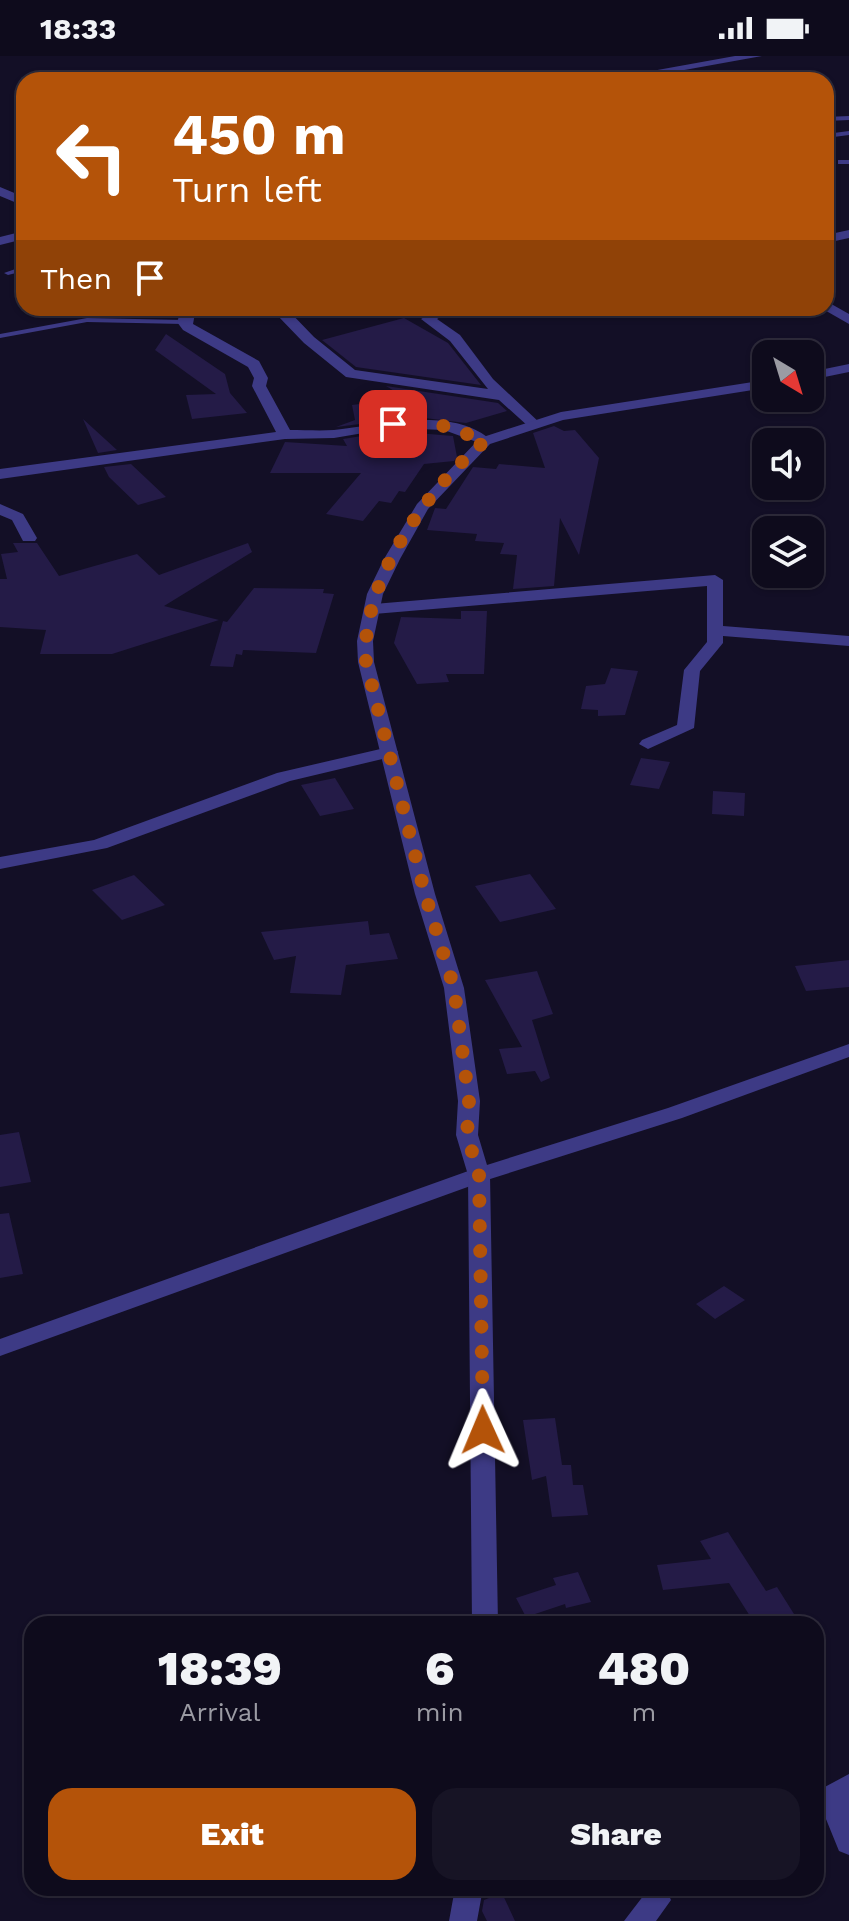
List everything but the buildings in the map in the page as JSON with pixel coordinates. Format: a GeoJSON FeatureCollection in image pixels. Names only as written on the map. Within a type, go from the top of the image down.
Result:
{"type":"FeatureCollection","features":[{"type":"Feature","properties":{"kind":"street"},"geometry":{"type":"LineString","coordinates":[[657,72],[756,56]]}},
{"type":"Feature","properties":{"kind":"street"},"geometry":{"type":"LineString","coordinates":[[187,316],[188,327],[211,338],[228,353],[254,364],[261,378],[259,386],[285,435]]}},
{"type":"Feature","properties":{"kind":"street"},"geometry":{"type":"LineString","coordinates":[[286,316],[309,340],[351,374],[504,396]]}},
{"type":"Feature","properties":{"kind":"street"},"geometry":{"type":"LineString","coordinates":[[433,316],[428,319],[455,338],[488,382],[534,424]]}},
{"type":"Feature","properties":{"kind":"street"},"geometry":{"type":"LineString","coordinates":[[824,373],[849,368]]}},
{"type":"Feature","properties":{"kind":"street"},"geometry":{"type":"LineString","coordinates":[[485,1616],[479,1175],[467,1135],[469,1101],[454,988],[366,662],[365,641],[375,594],[422,507],[485,441],[561,416],[752,386]]}},
{"type":"Feature","properties":{"kind":"street"},"geometry":{"type":"LineString","coordinates":[[0,474],[285,435],[334,434],[393,424],[446,426],[485,441]]}},
{"type":"Feature","properties":{"kind":"street"},"geometry":{"type":"LineString","coordinates":[[0,509],[18,517],[29,538]]}},
{"type":"Feature","properties":{"kind":"street"},"geometry":{"type":"LineString","coordinates":[[374,609],[712,579],[718,583],[716,630],[712,649],[692,670],[685,728],[648,744]]}},
{"type":"Feature","properties":{"kind":"street"},"geometry":{"type":"LineString","coordinates":[[716,630],[849,641]]}},
{"type":"Feature","properties":{"kind":"street"},"geometry":{"type":"LineString","coordinates":[[0,863],[102,843],[262,783],[343,758],[389,752]]}},
{"type":"Feature","properties":{"kind":"street"},"geometry":{"type":"LineString","coordinates":[[0,1348],[479,1175],[675,1113],[849,1050]]}},
{"type":"Feature","properties":{"kind":"street"},"geometry":{"type":"LineString","coordinates":[[836,1794],[849,1843]]}},
{"type":"Feature","properties":{"kind":"street"},"geometry":{"type":"LineString","coordinates":[[463,1921],[468,1896]]}},
{"type":"Feature","properties":{"kind":"lane"},"geometry":{"type":"LineString","coordinates":[[8,273],[16,270]]}},
{"type":"Feature","properties":{"kind":"lane"},"geometry":{"type":"LineString","coordinates":[[0,336],[87,320],[167,316]]}},
{"type":"Feature","properties":{"kind":"route"},"geometry":{"type":"LineString","coordinates":[[393,424],[446,426],[485,441],[471,452],[422,507],[375,594],[365,641],[366,662],[425,894],[444,946],[454,988],[456,1023],[463,1046],[462,1072],[470,1116],[467,1135],[479,1175],[483,1430]]}}]}
